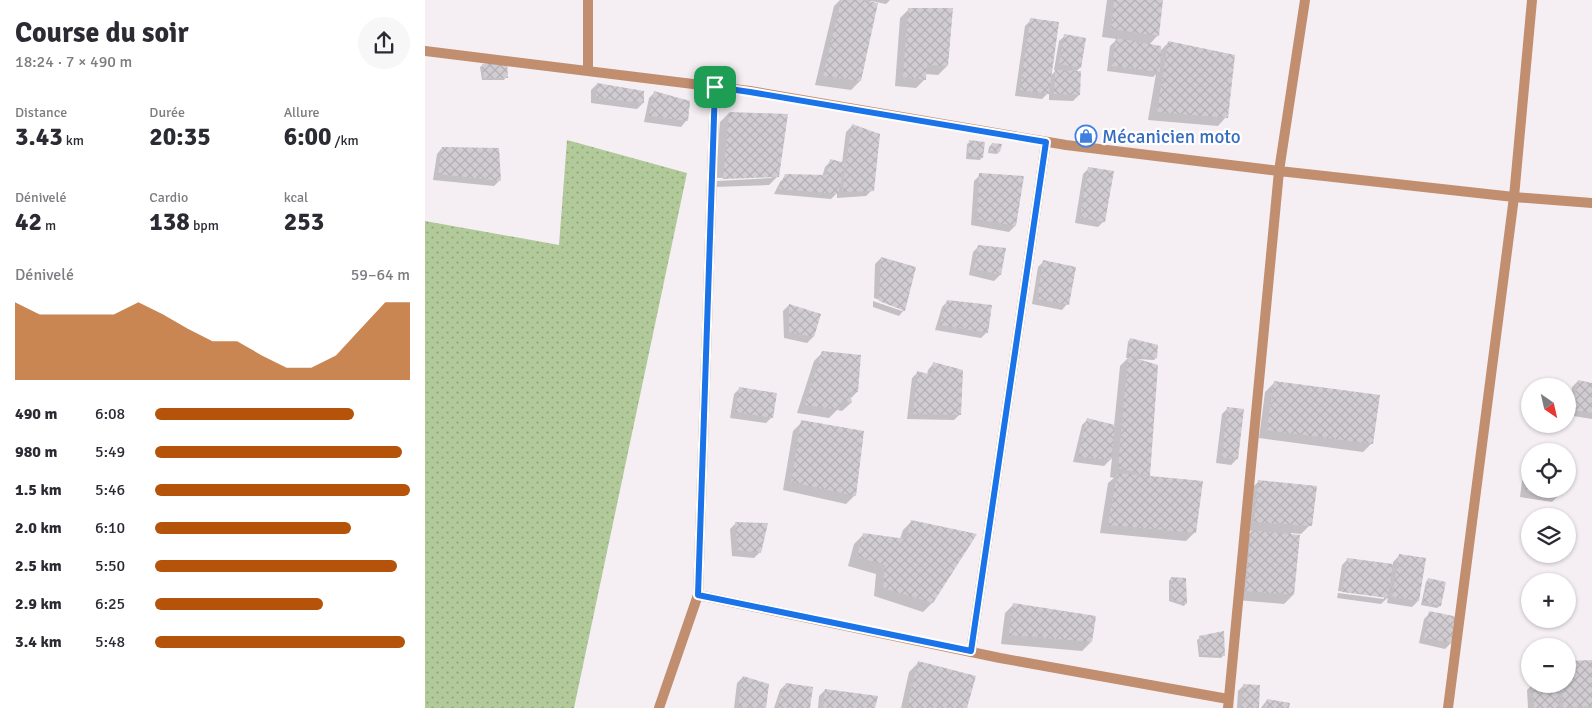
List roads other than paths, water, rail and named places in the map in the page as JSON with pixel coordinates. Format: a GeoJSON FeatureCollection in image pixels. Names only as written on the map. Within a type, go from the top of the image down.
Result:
{"type":"FeatureCollection","features":[{"type":"Feature","properties":{"kind":"street"},"geometry":{"type":"LineString","coordinates":[[588,0],[589,71]]}},
{"type":"Feature","properties":{"kind":"street"},"geometry":{"type":"LineString","coordinates":[[698,595],[1228,704],[1279,171],[1305,0]]}},
{"type":"Feature","properties":{"kind":"street"},"geometry":{"type":"LineString","coordinates":[[1448,708],[1514,197],[1532,0]]}},
{"type":"Feature","properties":{"kind":"street"},"geometry":{"type":"LineString","coordinates":[[425,51],[750,92],[1046,142],[1279,171],[1514,197],[1592,203]]}},
{"type":"Feature","properties":{"kind":"street"},"geometry":{"type":"LineString","coordinates":[[659,708],[698,595],[715,87]]}},
{"type":"Feature","properties":{"kind":"street"},"geometry":{"type":"LineString","coordinates":[[971,651],[1046,142]]}},
{"type":"Feature","properties":{"kind":"place","name":"Mécanicien moto"},"geometry":{"type":"Point","coordinates":[1086,136]}}]}
